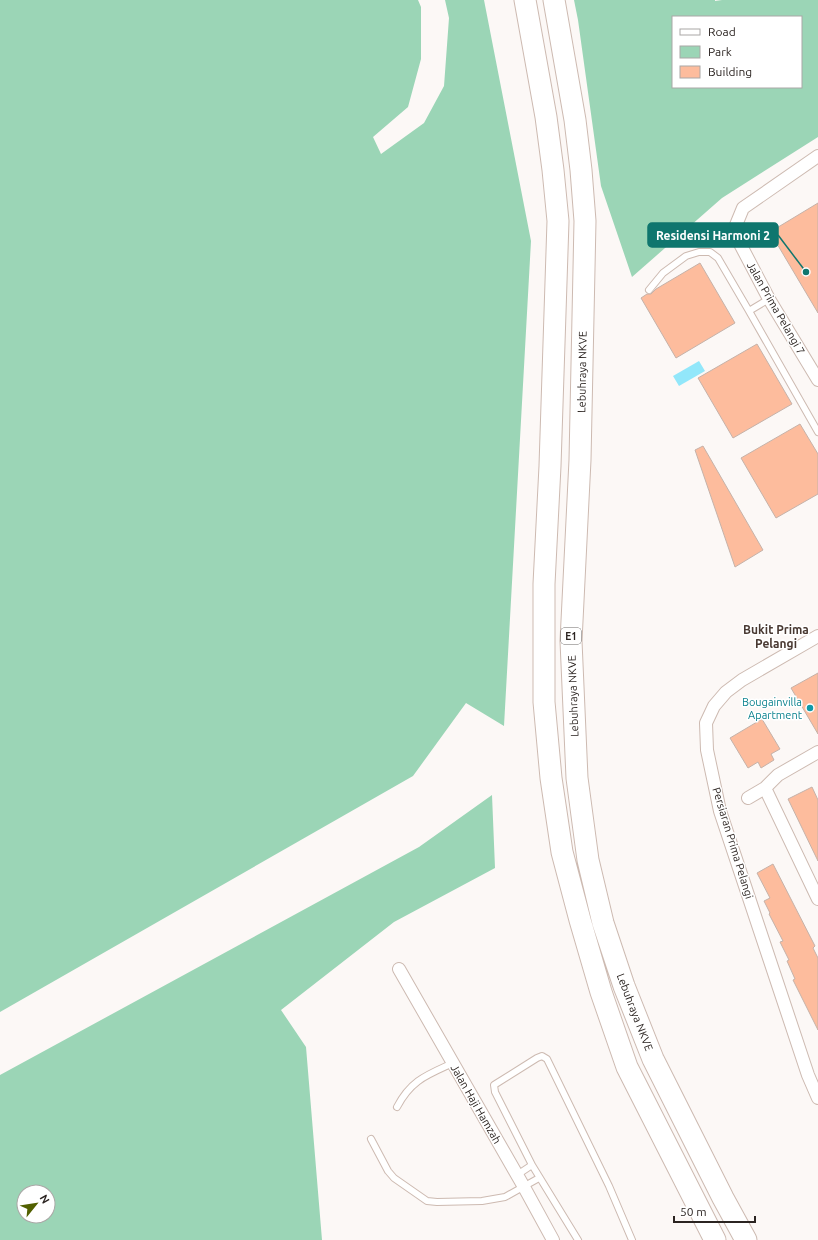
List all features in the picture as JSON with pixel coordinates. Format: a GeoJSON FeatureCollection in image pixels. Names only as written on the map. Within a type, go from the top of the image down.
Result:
{"type":"FeatureCollection","features":[{"type":"Feature","properties":{"kind":"highway"},"geometry":{"type":"LineString","coordinates":[[525,0],[554,170],[558,221],[550,466],[544,584],[544,702],[550,778],[562,852],[580,920],[599,984],[627,1067],[715,1240]]}},
{"type":"Feature","properties":{"kind":"highway","name":"Lebuhraya NKVE"},"geometry":{"type":"LineString","coordinates":[[554,0],[575,120],[585,221],[580,460],[571,640],[577,778],[588,860],[603,923],[624,986],[653,1059],[722,1198],[746,1240]]}},
{"type":"Feature","properties":{"kind":"street","name":"Jalan Prima Pelangi 7"},"geometry":{"type":"LineString","coordinates":[[818,156],[743,208],[736,225],[738,240],[769,299],[818,380]]}},
{"type":"Feature","properties":{"kind":"street","name":"Persiaran Prima Pelangi"},"geometry":{"type":"LineString","coordinates":[[818,636],[742,680],[726,692],[714,706],[706,723],[707,750],[720,811],[808,1075],[818,1098]]}},
{"type":"Feature","properties":{"kind":"street"},"geometry":{"type":"LineString","coordinates":[[748,798],[765,788],[778,775],[818,752]]}},
{"type":"Feature","properties":{"kind":"street"},"geometry":{"type":"LineString","coordinates":[[765,788],[818,899]]}},
{"type":"Feature","properties":{"kind":"street","name":"Jalan Haji Hamzah"},"geometry":{"type":"LineString","coordinates":[[399,968],[553,1240]]}},
{"type":"Feature","properties":{"kind":"lane"},"geometry":{"type":"LineString","coordinates":[[650,290],[663,273],[686,256],[699,252],[710,252],[718,258],[818,432]]}},
{"type":"Feature","properties":{"kind":"lane"},"geometry":{"type":"LineString","coordinates":[[749,311],[769,299]]}},
{"type":"Feature","properties":{"kind":"lane"},"geometry":{"type":"LineString","coordinates":[[578,1240],[539,1178],[495,1092],[494,1085],[542,1056],[547,1059],[603,1172],[632,1240]]}},
{"type":"Feature","properties":{"kind":"lane"},"geometry":{"type":"LineString","coordinates":[[397,1107],[402,1097],[414,1083],[425,1076],[453,1063]]}},
{"type":"Feature","properties":{"kind":"lane"},"geometry":{"type":"LineString","coordinates":[[371,1139],[388,1171],[394,1178],[427,1201],[482,1201],[505,1197],[539,1178]]}},
{"type":"Feature","properties":{"kind":"lane"},"geometry":{"type":"LineString","coordinates":[[517,1175],[532,1165]]}},
{"type":"Feature","properties":{"kind":"green space"},"geometry":{"type":"Polygon","coordinates":[[[0,0],[418,0],[421,7],[421,59],[408,107],[373,137],[381,154],[424,123],[444,86],[449,18],[445,0],[484,0],[531,241],[504,726],[466,703],[413,776],[0,1012],[0,0]]]}},
{"type":"Feature","properties":{"kind":"green space"},"geometry":{"type":"Polygon","coordinates":[[[574,0],[818,0],[818,137],[722,198],[632,277],[601,186],[574,0]]]}},
{"type":"Feature","properties":{"kind":"green space"},"geometry":{"type":"Polygon","coordinates":[[[492,795],[495,868],[394,922],[281,1010],[306,1047],[322,1240],[0,1240],[0,1075],[419,847],[492,795]]]}},
{"type":"Feature","properties":{"kind":"water"},"geometry":{"type":"Polygon","coordinates":[[[699,361],[705,371],[679,386],[673,376],[699,361]]]}},
{"type":"Feature","properties":{"kind":"building"},"geometry":{"type":"Polygon","coordinates":[[[818,203],[818,313],[770,232],[818,203]]]}},
{"type":"Feature","properties":{"kind":"building"},"geometry":{"type":"Polygon","coordinates":[[[700,263],[735,323],[676,358],[641,298],[647,294],[651,294],[656,289],[700,263]]]}},
{"type":"Feature","properties":{"kind":"building"},"geometry":{"type":"Polygon","coordinates":[[[757,344],[792,404],[733,438],[698,378],[757,344]]]}},
{"type":"Feature","properties":{"kind":"building"},"geometry":{"type":"Polygon","coordinates":[[[800,424],[818,454],[818,494],[776,518],[741,458],[800,424]]]}},
{"type":"Feature","properties":{"kind":"building"},"geometry":{"type":"Polygon","coordinates":[[[703,446],[763,550],[735,567],[695,450],[703,446]]]}},
{"type":"Feature","properties":{"kind":"building","name":"Bougainvilla Apartment"},"geometry":{"type":"Polygon","coordinates":[[[818,673],[818,734],[791,688],[818,673]]]}},
{"type":"Feature","properties":{"kind":"building"},"geometry":{"type":"Polygon","coordinates":[[[762,719],[780,749],[771,754],[774,760],[761,768],[758,762],[748,768],[730,738],[762,719]]]}},
{"type":"Feature","properties":{"kind":"building"},"geometry":{"type":"Polygon","coordinates":[[[812,787],[818,800],[818,861],[788,799],[812,787]]]}},
{"type":"Feature","properties":{"kind":"building"},"geometry":{"type":"Polygon","coordinates":[[[773,864],[815,946],[813,948],[818,958],[818,1030],[793,980],[795,979],[787,961],[789,960],[780,942],[783,941],[764,901],[770,898],[757,873],[773,864]]]}},
{"type":"Feature","properties":{"kind":"place","name":"Residensi Harmoni 2"},"geometry":{"type":"Point","coordinates":[806,272]}},
{"type":"Feature","properties":{"kind":"place","name":"Bougainvilla Apartment"},"geometry":{"type":"Point","coordinates":[810,708]}},
{"type":"Feature","properties":{"kind":"district","name":"Bukit Prima Pelangi"},"geometry":{"type":"Point","coordinates":[776,636]}}]}
